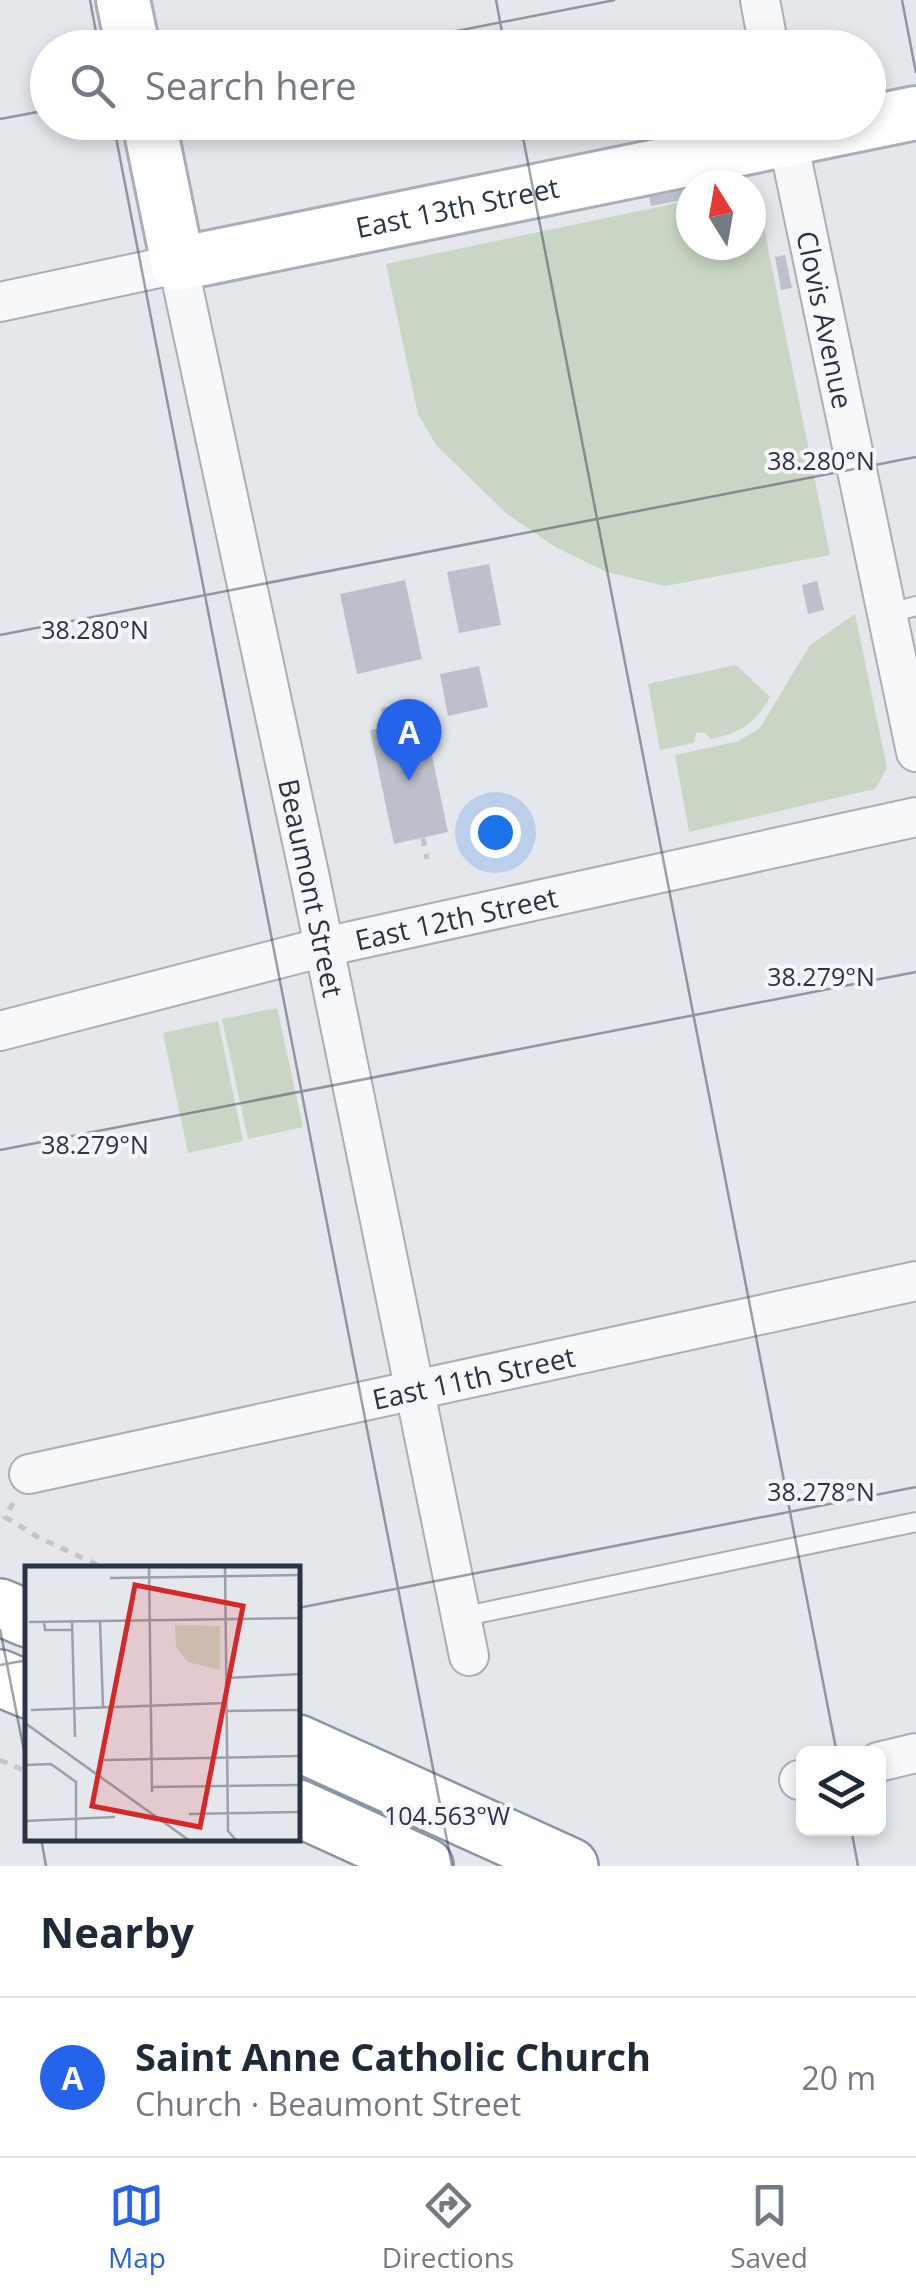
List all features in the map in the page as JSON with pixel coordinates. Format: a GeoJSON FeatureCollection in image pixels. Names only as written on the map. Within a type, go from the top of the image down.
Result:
{"type":"FeatureCollection","features":[{"type":"Feature","properties":{"kind":"highway"},"geometry":{"type":"LineString","coordinates":[[0,1607],[25,1619]]}},
{"type":"Feature","properties":{"kind":"highway"},"geometry":{"type":"LineString","coordinates":[[0,1678],[25,1689]]}},
{"type":"Feature","properties":{"kind":"highway"},"geometry":{"type":"LineString","coordinates":[[300,1743],[570,1866]]}},
{"type":"Feature","properties":{"kind":"highway"},"geometry":{"type":"LineString","coordinates":[[300,1809],[425,1866]]}},
{"type":"Feature","properties":{"kind":"street"},"geometry":{"type":"LineString","coordinates":[[123,0],[129,30]]}},
{"type":"Feature","properties":{"kind":"street"},"geometry":{"type":"LineString","coordinates":[[760,0],[766,30]]}},
{"type":"Feature","properties":{"kind":"street","name":"East 13th Street"},"geometry":{"type":"LineString","coordinates":[[886,117],[916,113]]}},
{"type":"Feature","properties":{"kind":"street","name":"Beaumont Street"},"geometry":{"type":"LineString","coordinates":[[152,140],[324,947],[469,1656]]}},
{"type":"Feature","properties":{"kind":"street","name":"East 13th Street"},"geometry":{"type":"LineString","coordinates":[[0,302],[745,140]]}},
{"type":"Feature","properties":{"kind":"street","name":"Clovis Avenue"},"geometry":{"type":"LineString","coordinates":[[788,140],[902,610],[916,752]]}},
{"type":"Feature","properties":{"kind":"street","name":"East 12th Street"},"geometry":{"type":"LineString","coordinates":[[0,1031],[324,947],[916,817]]}},
{"type":"Feature","properties":{"kind":"street","name":"East 11th Street"},"geometry":{"type":"LineString","coordinates":[[29,1474],[916,1281]]}},
{"type":"Feature","properties":{"kind":"street"},"geometry":{"type":"LineString","coordinates":[[886,1760],[916,1754]]}},
{"type":"Feature","properties":{"kind":"lane"},"geometry":{"type":"LineString","coordinates":[[461,1616],[916,1522]]}},
{"type":"Feature","properties":{"kind":"path"},"geometry":{"type":"LineString","coordinates":[[423,838],[427,860]]}},
{"type":"Feature","properties":{"kind":"path"},"geometry":{"type":"LineString","coordinates":[[29,1474],[3,1516],[100,1566]]}},
{"type":"Feature","properties":{"kind":"path"},"geometry":{"type":"LineString","coordinates":[[0,1760],[25,1771]]}},
{"type":"Feature","properties":{"kind":"green space"},"geometry":{"type":"Polygon","coordinates":[[[676,203],[676,260],[766,260],[766,238],[830,555],[665,586],[607,572],[555,547],[506,513],[436,445],[418,414],[386,264],[676,203]]]}},
{"type":"Feature","properties":{"kind":"green space"},"geometry":{"type":"Polygon","coordinates":[[[855,614],[887,768],[875,789],[689,832],[675,755],[739,741],[760,728],[810,645],[855,614]]]}},
{"type":"Feature","properties":{"kind":"green space"},"geometry":{"type":"Polygon","coordinates":[[[736,665],[770,697],[758,714],[731,733],[711,739],[703,732],[696,733],[694,743],[660,750],[648,684],[736,665]]]}},
{"type":"Feature","properties":{"kind":"green space"},"geometry":{"type":"Polygon","coordinates":[[[277,1008],[303,1127],[248,1139],[222,1019],[277,1008]]]}},
{"type":"Feature","properties":{"kind":"green space"},"geometry":{"type":"Polygon","coordinates":[[[218,1021],[243,1141],[188,1153],[163,1033],[218,1021]]]}},
{"type":"Feature","properties":{"kind":"building"},"geometry":{"type":"Polygon","coordinates":[[[676,192],[676,201],[651,206],[649,197],[676,192]]]}},
{"type":"Feature","properties":{"kind":"building"},"geometry":{"type":"Polygon","coordinates":[[[785,255],[792,288],[781,290],[775,257],[785,255]]]}},
{"type":"Feature","properties":{"kind":"building"},"geometry":{"type":"Polygon","coordinates":[[[489,564],[501,625],[459,633],[447,572],[489,564]]]}},
{"type":"Feature","properties":{"kind":"building"},"geometry":{"type":"Polygon","coordinates":[[[405,580],[422,659],[357,674],[340,594],[405,580]]]}},
{"type":"Feature","properties":{"kind":"building"},"geometry":{"type":"Polygon","coordinates":[[[817,581],[824,610],[808,614],[802,585],[817,581]]]}},
{"type":"Feature","properties":{"kind":"building"},"geometry":{"type":"Polygon","coordinates":[[[479,666],[488,707],[448,716],[440,674],[479,666]]]}},
{"type":"Feature","properties":{"kind":"building"},"geometry":{"type":"Polygon","coordinates":[[[409,702],[413,720],[424,718],[448,832],[394,844],[370,730],[385,727],[381,708],[409,702]]]}},
{"type":"Feature","properties":{"kind":"place","name":"Saint Anne Catholic Church"},"geometry":{"type":"Point","coordinates":[409,781]}}]}
